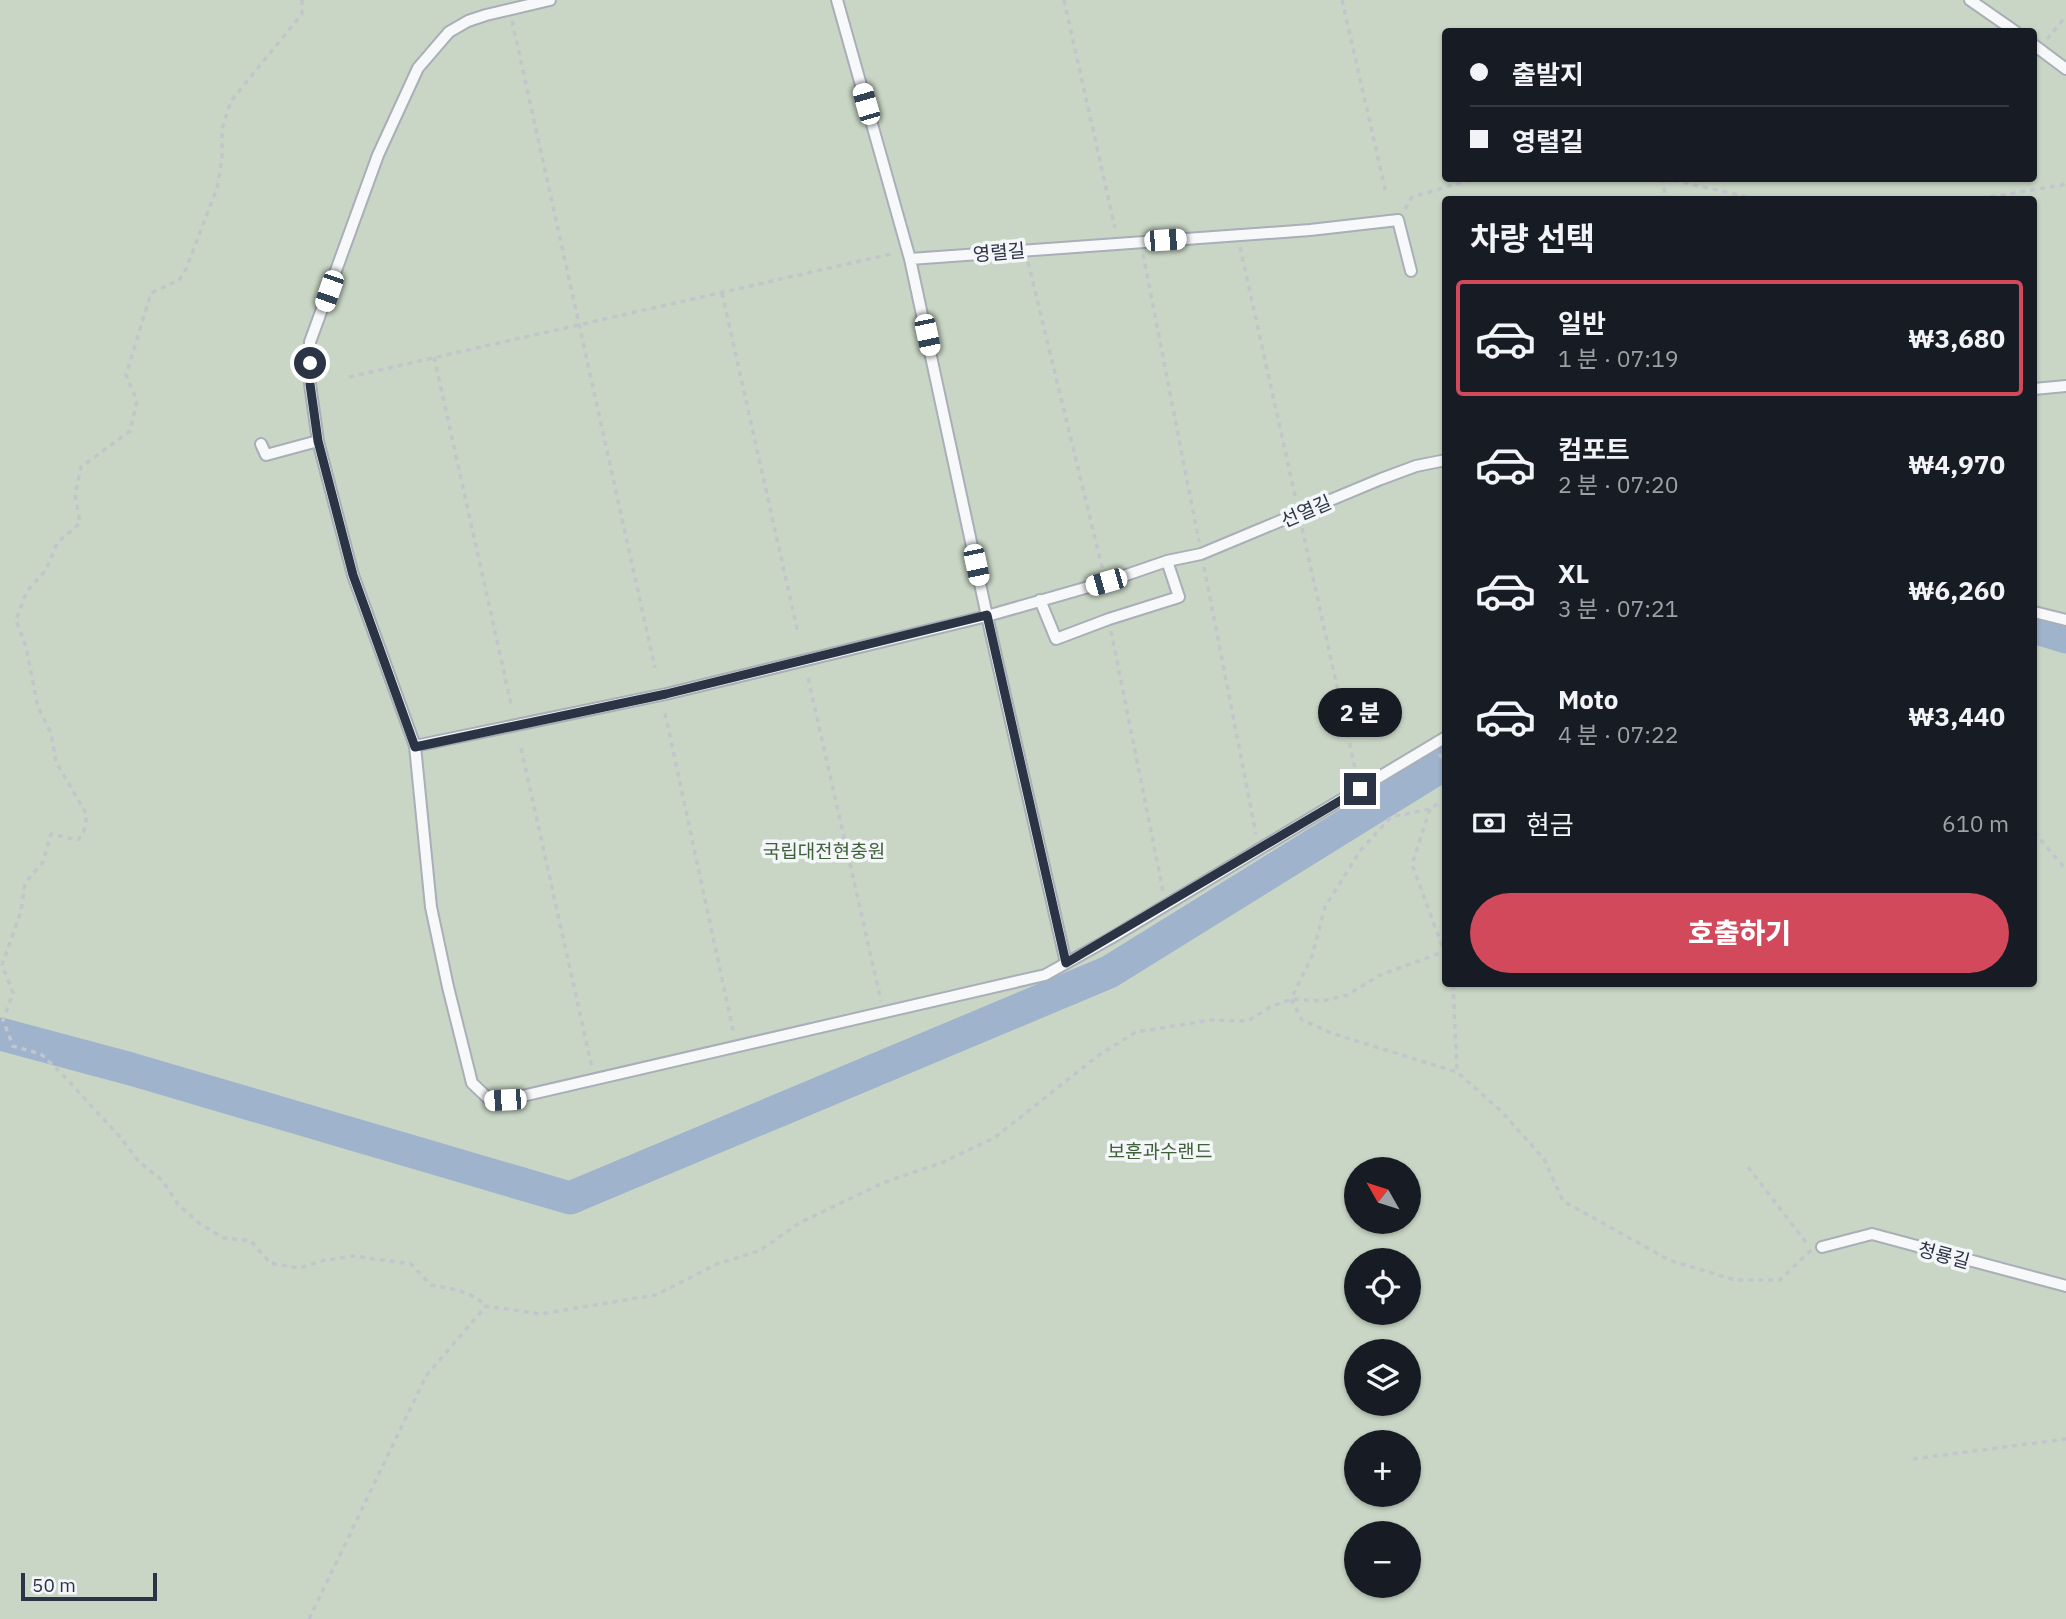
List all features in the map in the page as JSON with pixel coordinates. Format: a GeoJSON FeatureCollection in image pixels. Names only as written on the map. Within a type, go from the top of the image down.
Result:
{"type":"FeatureCollection","features":[{"type":"Feature","properties":{"kind":"lane"},"geometry":{"type":"LineString","coordinates":[[550,0],[468,21],[449,32],[418,68],[378,155],[310,342],[310,384],[318,441],[353,575],[415,747],[431,907],[472,1083],[491,1101],[595,1080],[1045,975],[1442,739]]}},
{"type":"Feature","properties":{"kind":"lane"},"geometry":{"type":"LineString","coordinates":[[837,0],[910,259],[1066,963]]}},
{"type":"Feature","properties":{"kind":"lane"},"geometry":{"type":"LineString","coordinates":[[1970,0],[2010,28]]}},
{"type":"Feature","properties":{"kind":"lane"},"geometry":{"type":"LineString","coordinates":[[2037,48],[2066,69]]}},
{"type":"Feature","properties":{"kind":"lane"},"geometry":{"type":"LineString","coordinates":[[1398,220],[1411,271]]}},
{"type":"Feature","properties":{"kind":"lane","name":"영렬길"},"geometry":{"type":"LineString","coordinates":[[910,259],[1310,230],[1398,220]]}},
{"type":"Feature","properties":{"kind":"lane"},"geometry":{"type":"LineString","coordinates":[[2037,389],[2066,386]]}},
{"type":"Feature","properties":{"kind":"lane"},"geometry":{"type":"LineString","coordinates":[[261,443],[265,455],[318,441]]}},
{"type":"Feature","properties":{"kind":"lane","name":"선열길"},"geometry":{"type":"LineString","coordinates":[[1167,561],[1201,554],[1381,479],[1416,466],[1442,461]]}},
{"type":"Feature","properties":{"kind":"lane"},"geometry":{"type":"LineString","coordinates":[[415,747],[666,694],[987,615],[1040,600],[1106,582],[1167,561],[1179,597],[1056,639],[1040,600]]}},
{"type":"Feature","properties":{"kind":"lane"},"geometry":{"type":"LineString","coordinates":[[2037,613],[2066,620]]}},
{"type":"Feature","properties":{"kind":"lane","name":"청룡길"},"geometry":{"type":"LineString","coordinates":[[1817,1248],[1871,1234],[2066,1286]]}},
{"type":"Feature","properties":{"kind":"path"},"geometry":{"type":"LineString","coordinates":[[302,0],[302,14],[231,101],[222,130],[222,159],[217,188],[186,269],[179,280],[151,293],[126,375],[137,401],[130,431],[81,467],[75,495],[80,523],[57,543],[46,570],[27,591],[16,620],[26,647],[38,707],[51,733],[56,762],[87,815],[78,840],[51,834],[43,862],[25,883],[21,911],[2,965],[13,993],[3,1020],[13,1046],[41,1054],[61,1073],[122,1139],[139,1162],[162,1180],[178,1204],[200,1224],[224,1238],[251,1241],[270,1264],[299,1268],[326,1260],[355,1256],[411,1264],[430,1285],[458,1290],[477,1298],[486,1306],[540,1314],[656,1295],[717,1264],[759,1251],[801,1222],[885,1182],[941,1163],[994,1138],[1099,1055],[1136,1032],[1211,1020],[1248,1021],[1270,1007],[1291,999],[1322,1001],[1347,995],[1380,975],[1442,952]]}},
{"type":"Feature","properties":{"kind":"path"},"geometry":{"type":"LineString","coordinates":[[1064,0],[1115,228]]}},
{"type":"Feature","properties":{"kind":"path"},"geometry":{"type":"LineString","coordinates":[[1342,0],[1386,193]]}},
{"type":"Feature","properties":{"kind":"path"},"geometry":{"type":"LineString","coordinates":[[511,13],[655,668]]}},
{"type":"Feature","properties":{"kind":"path"},"geometry":{"type":"LineString","coordinates":[[2037,46],[2066,16]]}},
{"type":"Feature","properties":{"kind":"path"},"geometry":{"type":"LineString","coordinates":[[2003,196],[2062,185],[2066,181]]}},
{"type":"Feature","properties":{"kind":"path"},"geometry":{"type":"LineString","coordinates":[[1398,220],[1412,197],[1463,182]]}},
{"type":"Feature","properties":{"kind":"path"},"geometry":{"type":"LineString","coordinates":[[1681,182],[1742,196]]}},
{"type":"Feature","properties":{"kind":"path"},"geometry":{"type":"LineString","coordinates":[[1025,250],[1106,582]]}},
{"type":"Feature","properties":{"kind":"path"},"geometry":{"type":"LineString","coordinates":[[349,377],[891,254]]}},
{"type":"Feature","properties":{"kind":"path"},"geometry":{"type":"LineString","coordinates":[[722,293],[798,633]]}},
{"type":"Feature","properties":{"kind":"path"},"geometry":{"type":"LineString","coordinates":[[434,357],[511,704]]}},
{"type":"Feature","properties":{"kind":"path"},"geometry":{"type":"LineString","coordinates":[[1109,619],[1166,905]]}},
{"type":"Feature","properties":{"kind":"path"},"geometry":{"type":"LineString","coordinates":[[808,678],[883,1013]]}},
{"type":"Feature","properties":{"kind":"path"},"geometry":{"type":"LineString","coordinates":[[665,713],[737,1047]]}},
{"type":"Feature","properties":{"kind":"path"},"geometry":{"type":"LineString","coordinates":[[521,748],[595,1080]]}},
{"type":"Feature","properties":{"kind":"path"},"geometry":{"type":"LineString","coordinates":[[1291,999],[1312,956],[1325,907],[1360,851],[1391,817],[1430,809],[1442,801]]}},
{"type":"Feature","properties":{"kind":"path"},"geometry":{"type":"LineString","coordinates":[[1430,809],[1412,864],[1442,946]]}},
{"type":"Feature","properties":{"kind":"path"},"geometry":{"type":"LineString","coordinates":[[2037,836],[2066,867]]}},
{"type":"Feature","properties":{"kind":"path"},"geometry":{"type":"LineString","coordinates":[[1453,987],[1457,1072]]}},
{"type":"Feature","properties":{"kind":"path"},"geometry":{"type":"LineString","coordinates":[[1291,999],[1302,1020],[1334,1034],[1457,1072],[1501,1111],[1544,1159],[1563,1201],[1669,1260],[1735,1280],[1780,1280],[1817,1248],[1748,1167]]}},
{"type":"Feature","properties":{"kind":"path"},"geometry":{"type":"LineString","coordinates":[[309,1619],[426,1376],[486,1306]]}},
{"type":"Feature","properties":{"kind":"path"},"geometry":{"type":"LineString","coordinates":[[1913,1459],[2066,1439]]}},
{"type":"Feature","properties":{"kind":"green space","name":"국립대전현충원"},"geometry":{"type":"Polygon","coordinates":[[[0,0],[2066,0],[2066,1619],[0,1619],[0,0]]]}},
{"type":"Feature","properties":{"kind":"waterway"},"geometry":{"type":"LineString","coordinates":[[2037,628],[2066,637]]}},
{"type":"Feature","properties":{"kind":"waterway"},"geometry":{"type":"LineString","coordinates":[[0,1034],[131,1069],[570,1198],[1109,972],[1442,765]]}},
{"type":"Feature","properties":{"kind":"route"},"geometry":{"type":"LineString","coordinates":[[310,363],[310,384],[318,441],[353,575],[415,747],[666,694],[987,615],[1066,963],[1360,789]]}},
{"type":"Feature","properties":{"kind":"park label","name":"보훈과수랜드"},"geometry":{"type":"Point","coordinates":[1160,1151]}}]}
